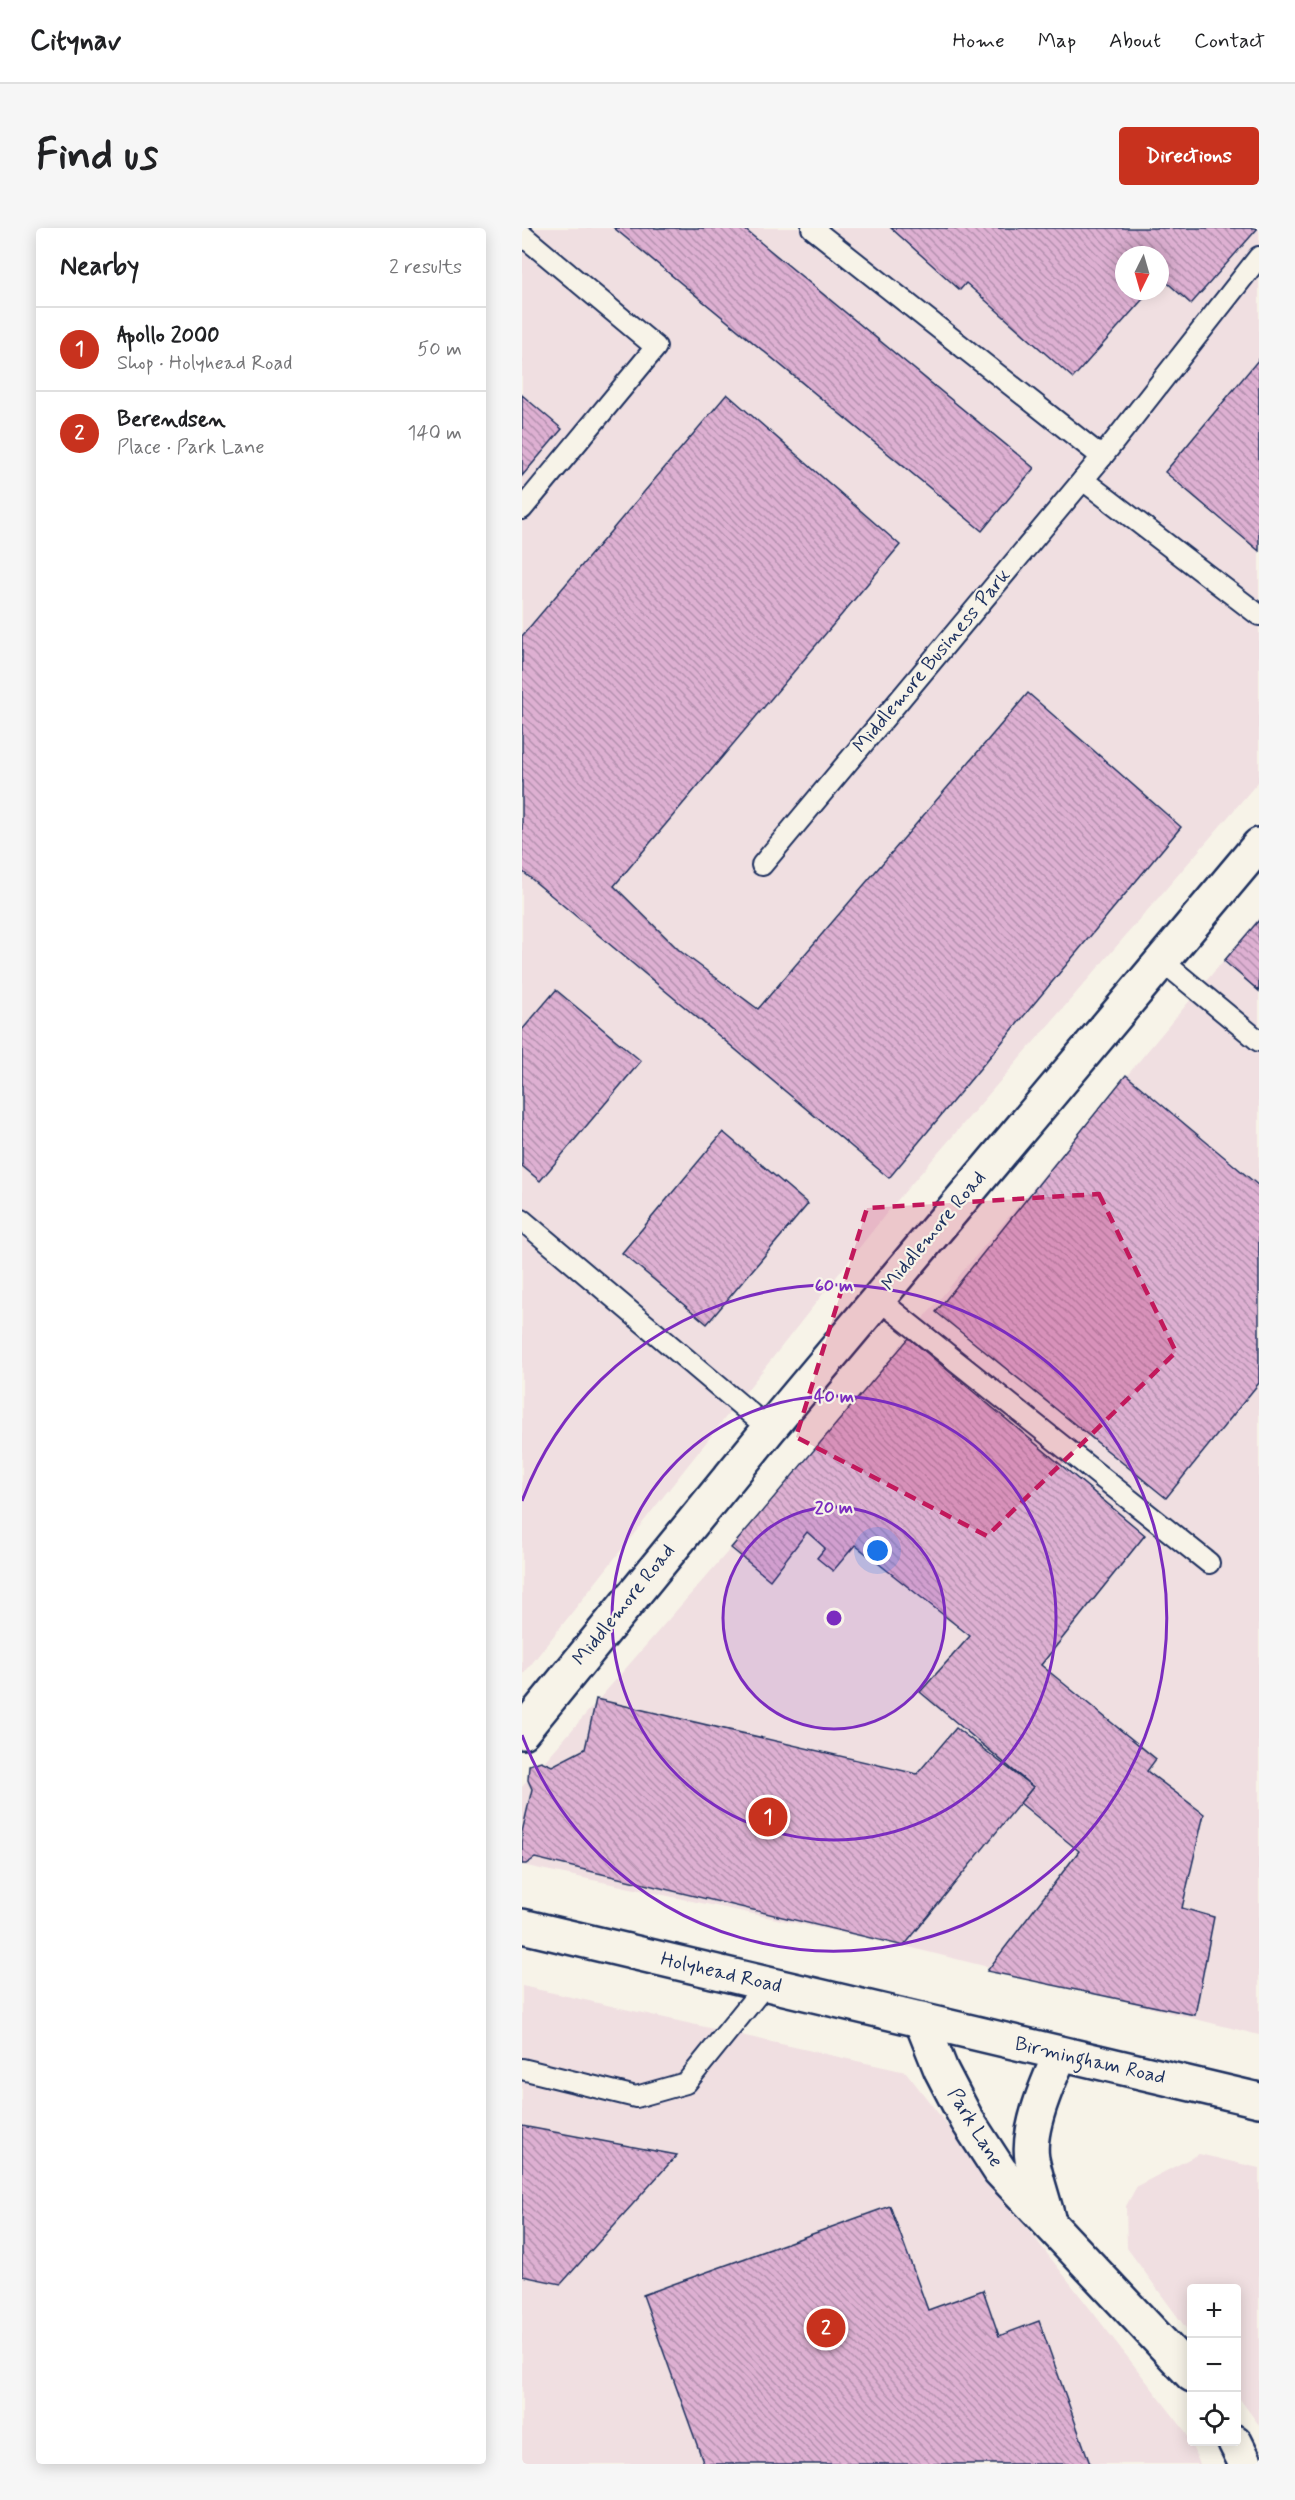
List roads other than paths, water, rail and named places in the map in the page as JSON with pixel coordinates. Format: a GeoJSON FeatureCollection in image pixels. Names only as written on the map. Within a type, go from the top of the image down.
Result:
{"type":"FeatureCollection","features":[{"type":"Feature","properties":{"kind":"main road","name":"Middlemore Road"},"geometry":{"type":"LineString","coordinates":[[522,1732],[768,1429],[1259,845]]}},
{"type":"Feature","properties":{"kind":"main road","name":"Holyhead Road"},"geometry":{"type":"LineString","coordinates":[[522,1926],[921,2020]]}},
{"type":"Feature","properties":{"kind":"main road","name":"Birmingham Road"},"geometry":{"type":"LineString","coordinates":[[921,2020],[1060,2055],[1259,2100]]}},
{"type":"Feature","properties":{"kind":"main road","name":"Park Lane"},"geometry":{"type":"LineString","coordinates":[[921,2020],[941,2070],[967,2120],[1000,2171],[1187,2371]]}},
{"type":"Feature","properties":{"kind":"main road","name":"Park Lane"},"geometry":{"type":"LineString","coordinates":[[1049,2223],[1032,2156],[1036,2120],[1048,2080],[1060,2055]]}},
{"type":"Feature","properties":{"kind":"main road"},"geometry":{"type":"LineString","coordinates":[[1237,2446],[1246,2464]]}},
{"type":"Feature","properties":{"kind":"lane"},"geometry":{"type":"LineString","coordinates":[[812,228],[1102,457]]}},
{"type":"Feature","properties":{"kind":"lane"},"geometry":{"type":"LineString","coordinates":[[522,235],[656,346],[522,509]]}},
{"type":"Feature","properties":{"kind":"lane","name":"Middlemore Business Park"},"geometry":{"type":"LineString","coordinates":[[762,865],[1102,457],[1259,257]]}},
{"type":"Feature","properties":{"kind":"lane"},"geometry":{"type":"LineString","coordinates":[[1083,480],[1259,615]]}},
{"type":"Feature","properties":{"kind":"lane"},"geometry":{"type":"LineString","coordinates":[[1161,960],[1259,1041]]}},
{"type":"Feature","properties":{"kind":"lane"},"geometry":{"type":"LineString","coordinates":[[522,1220],[768,1429]]}},
{"type":"Feature","properties":{"kind":"lane"},"geometry":{"type":"LineString","coordinates":[[878,1298],[1209,1563]]}},
{"type":"Feature","properties":{"kind":"lane"},"geometry":{"type":"LineString","coordinates":[[522,2069],[636,2097],[686,2083],[766,1984]]}},
{"type":"Feature","properties":{"kind":"place","name":"Apollo 2000"},"geometry":{"type":"Point","coordinates":[768,1817]}},
{"type":"Feature","properties":{"kind":"place","name":"Berendsen"},"geometry":{"type":"Point","coordinates":[826,2328]}}]}
